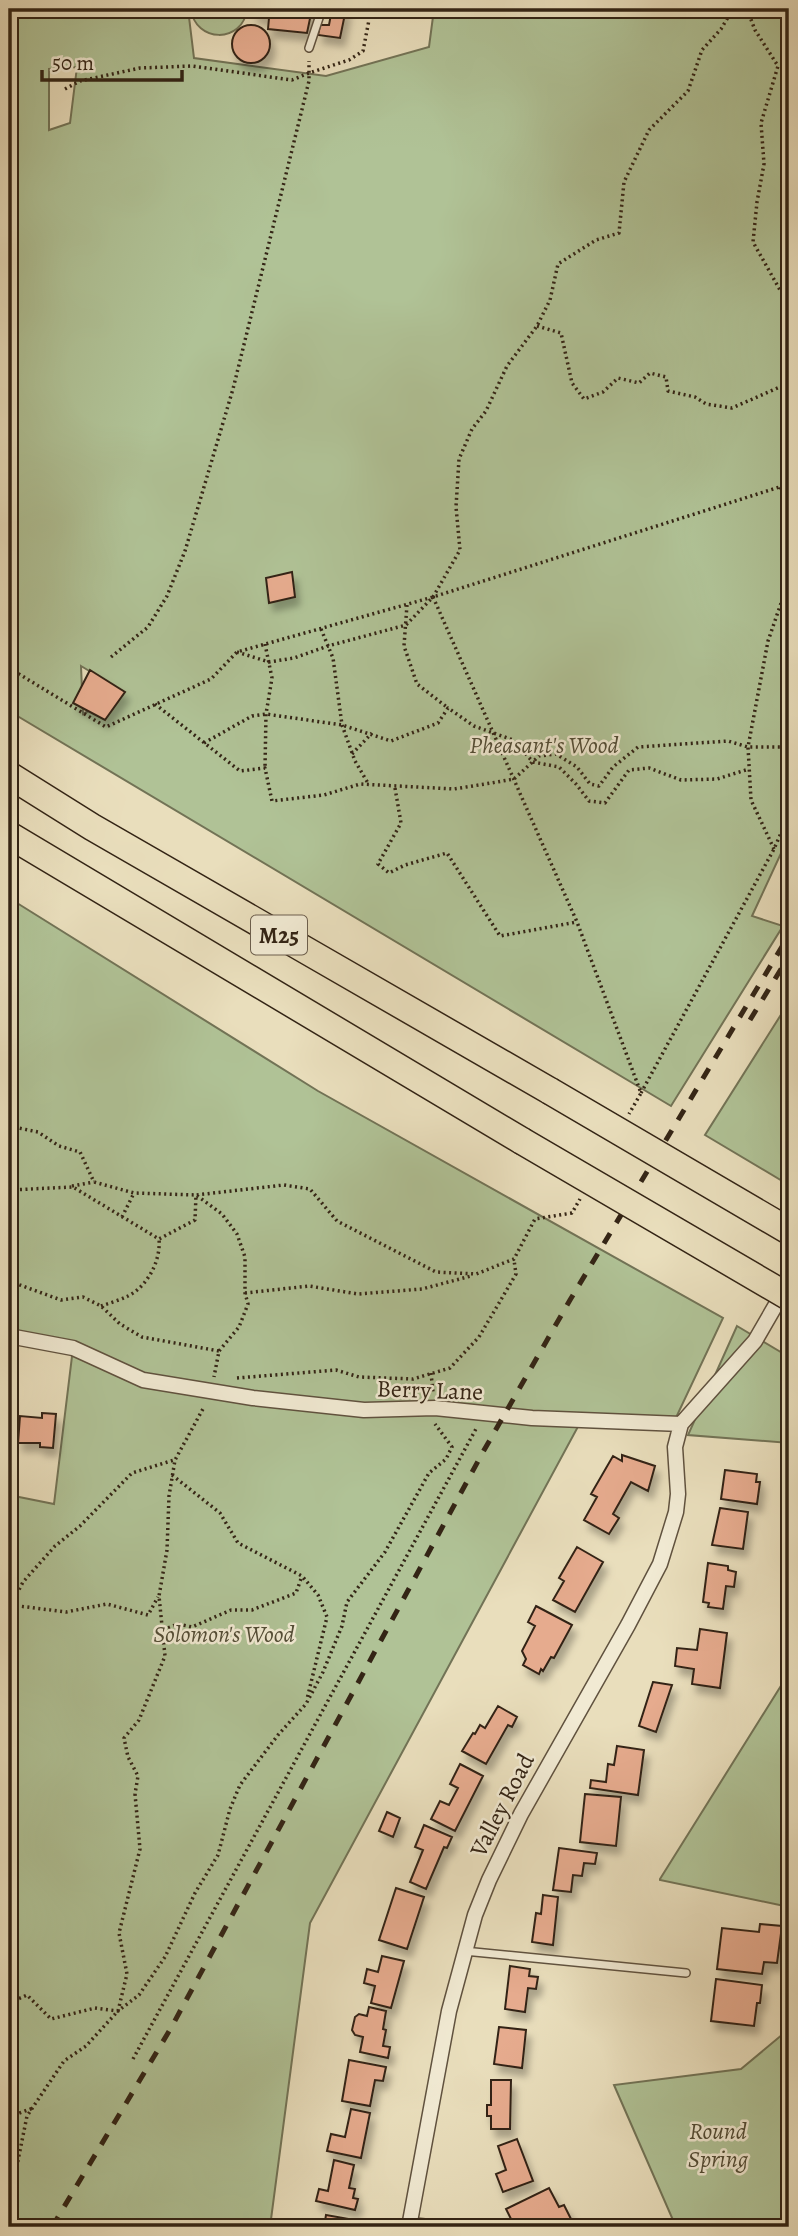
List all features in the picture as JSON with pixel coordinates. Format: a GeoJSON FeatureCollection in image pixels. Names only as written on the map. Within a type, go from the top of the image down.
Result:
{"type":"FeatureCollection","features":[{"type":"Feature","properties":{"kind":"highway","name":"M25"},"geometry":{"type":"LineString","coordinates":[[9,775],[92,827],[789,1231]]}},
{"type":"Feature","properties":{"kind":"highway","name":"M25"},"geometry":{"type":"LineString","coordinates":[[9,835],[789,1297]]}},
{"type":"Feature","properties":{"kind":"street"},"geometry":{"type":"LineString","coordinates":[[681,1424],[755,1341],[789,1282]]}},
{"type":"Feature","properties":{"kind":"street","name":"Berry Lane"},"geometry":{"type":"LineString","coordinates":[[9,1336],[73,1348],[143,1380],[213,1385],[363,1410],[435,1408],[532,1419],[681,1424]]}},
{"type":"Feature","properties":{"kind":"street","name":"Valley Road"},"geometry":{"type":"LineString","coordinates":[[409,2226],[449,2011],[464,1951],[489,1880],[521,1814],[660,1564],[676,1512],[678,1494],[675,1447],[681,1424]]}},
{"type":"Feature","properties":{"kind":"street"},"geometry":{"type":"LineString","coordinates":[[409,2226],[430,2227]]}},
{"type":"Feature","properties":{"kind":"lane"},"geometry":{"type":"LineString","coordinates":[[309,48],[322,9]]}},
{"type":"Feature","properties":{"kind":"lane"},"geometry":{"type":"LineString","coordinates":[[464,1951],[686,1973]]}},
{"type":"Feature","properties":{"kind":"path"},"geometry":{"type":"LineString","coordinates":[[237,652],[269,662],[294,657],[406,625],[433,597],[460,550],[456,507],[459,459],[472,429],[486,411],[507,366],[537,326],[550,300],[558,264],[596,240],[619,233],[624,182],[649,130],[688,91],[702,50],[721,29],[733,9]]}},
{"type":"Feature","properties":{"kind":"path"},"geometry":{"type":"LineString","coordinates":[[747,9],[755,30],[778,66],[761,123],[764,164],[753,242],[789,306]]}},
{"type":"Feature","properties":{"kind":"path"},"geometry":{"type":"LineString","coordinates":[[65,89],[79,81],[140,68],[192,66],[292,80],[349,60],[363,51],[369,20]]}},
{"type":"Feature","properties":{"kind":"path"},"geometry":{"type":"LineString","coordinates":[[111,657],[148,627],[167,596],[185,551],[233,389],[306,95],[309,48]]}},
{"type":"Feature","properties":{"kind":"path"},"geometry":{"type":"LineString","coordinates":[[537,326],[561,333],[572,383],[584,399],[603,392],[618,378],[639,383],[650,373],[666,377],[668,391],[695,397],[706,404],[732,408],[789,383]]}},
{"type":"Feature","properties":{"kind":"path"},"geometry":{"type":"LineString","coordinates":[[9,668],[106,727],[211,679],[237,652],[407,605],[789,484]]}},
{"type":"Feature","properties":{"kind":"path"},"geometry":{"type":"LineString","coordinates":[[780,487],[789,502]]}},
{"type":"Feature","properties":{"kind":"path"},"geometry":{"type":"LineString","coordinates":[[774,849],[751,800],[748,747],[768,640],[789,580]]}},
{"type":"Feature","properties":{"kind":"path"},"geometry":{"type":"LineString","coordinates":[[433,597],[577,922],[641,1093]]}},
{"type":"Feature","properties":{"kind":"path"},"geometry":{"type":"LineString","coordinates":[[407,605],[404,646],[417,684],[474,726],[513,740],[533,762],[559,767],[589,801],[605,803],[629,770],[649,768],[681,780],[718,779],[749,769]]}},
{"type":"Feature","properties":{"kind":"path"},"geometry":{"type":"LineString","coordinates":[[321,629],[332,658],[342,725],[352,754],[369,785]]}},
{"type":"Feature","properties":{"kind":"path"},"geometry":{"type":"LineString","coordinates":[[265,644],[272,678],[266,714],[265,768],[272,801],[324,795],[360,784],[395,788],[454,789],[514,779],[539,756],[555,754],[578,767],[590,784],[599,786],[613,767],[638,747],[728,741],[748,747],[789,747]]}},
{"type":"Feature","properties":{"kind":"path"},"geometry":{"type":"LineString","coordinates":[[155,704],[240,771],[265,768]]}},
{"type":"Feature","properties":{"kind":"path"},"geometry":{"type":"LineString","coordinates":[[204,743],[252,716],[266,714],[342,725],[391,741],[438,723],[448,708]]}},
{"type":"Feature","properties":{"kind":"path"},"geometry":{"type":"LineString","coordinates":[[352,754],[372,733]]}},
{"type":"Feature","properties":{"kind":"path"},"geometry":{"type":"LineString","coordinates":[[395,788],[401,823],[378,864],[389,873],[405,865],[447,853],[500,936],[577,922]]}},
{"type":"Feature","properties":{"kind":"path"},"geometry":{"type":"LineString","coordinates":[[627,1117],[774,849],[789,815]]}},
{"type":"Feature","properties":{"kind":"path"},"geometry":{"type":"LineString","coordinates":[[9,1126],[38,1132],[58,1146],[80,1152],[94,1182]]}},
{"type":"Feature","properties":{"kind":"path"},"geometry":{"type":"LineString","coordinates":[[65,1188],[94,1182],[134,1193],[196,1195],[284,1185],[310,1189],[337,1221],[436,1272],[476,1274]]}},
{"type":"Feature","properties":{"kind":"path"},"geometry":{"type":"LineString","coordinates":[[9,1190],[72,1187],[159,1239]]}},
{"type":"Feature","properties":{"kind":"path"},"geometry":{"type":"LineString","coordinates":[[213,1385],[336,1370],[359,1377],[413,1379],[450,1368],[479,1336],[516,1274],[514,1259],[535,1219],[572,1213],[586,1189]]}},
{"type":"Feature","properties":{"kind":"path"},"geometry":{"type":"LineString","coordinates":[[122,1217],[134,1193]]}},
{"type":"Feature","properties":{"kind":"path"},"geometry":{"type":"LineString","coordinates":[[159,1239],[195,1220],[196,1195]]}},
{"type":"Feature","properties":{"kind":"path"},"geometry":{"type":"LineString","coordinates":[[118,2011],[127,1974],[119,1933],[139,1849],[135,1794],[138,1776],[128,1757],[124,1738],[139,1720],[165,1656],[159,1595],[167,1550],[174,1460],[213,1385],[219,1351],[239,1328],[248,1304],[245,1293],[245,1257],[237,1234],[222,1214],[196,1195]]}},
{"type":"Feature","properties":{"kind":"path"},"geometry":{"type":"LineString","coordinates":[[101,1306],[131,1295],[151,1274],[160,1252],[159,1239]]}},
{"type":"Feature","properties":{"kind":"path"},"geometry":{"type":"LineString","coordinates":[[245,1293],[309,1286],[359,1294],[422,1290],[514,1259]]}},
{"type":"Feature","properties":{"kind":"path"},"geometry":{"type":"LineString","coordinates":[[9,1281],[61,1300],[83,1297],[101,1306],[120,1324],[142,1337],[219,1351]]}},
{"type":"Feature","properties":{"kind":"path"},"geometry":{"type":"LineString","coordinates":[[133,2059],[485,1413]]}},
{"type":"Feature","properties":{"kind":"path"},"geometry":{"type":"LineString","coordinates":[[9,2205],[27,2116],[64,2061],[86,2046],[118,2011],[139,1995],[165,1957],[195,1893],[218,1854],[230,1809],[240,1785],[278,1735],[306,1704],[342,1626],[347,1602],[385,1552],[429,1473],[446,1460],[452,1447],[433,1421]]}},
{"type":"Feature","properties":{"kind":"path"},"geometry":{"type":"LineString","coordinates":[[159,1595],[148,1615],[107,1604],[66,1612],[9,1606],[23,1582],[55,1546],[132,1473],[174,1460]]}},
{"type":"Feature","properties":{"kind":"path"},"geometry":{"type":"LineString","coordinates":[[172,1475],[220,1513],[238,1543],[302,1576],[318,1595],[327,1617],[306,1704]]}},
{"type":"Feature","properties":{"kind":"path"},"geometry":{"type":"LineString","coordinates":[[162,1630],[178,1624],[192,1627],[231,1610],[252,1610],[296,1593],[302,1576]]}},
{"type":"Feature","properties":{"kind":"path"},"geometry":{"type":"LineString","coordinates":[[9,2003],[27,1995],[51,2018],[95,2008],[118,2011]]}},
{"type":"Feature","properties":{"kind":"path"},"geometry":{"type":"LineString","coordinates":[[9,2117],[33,2108]]}},
{"type":"Feature","properties":{"kind":"green space","name":"Pheasant's Wood"},"geometry":{"type":"Polygon","coordinates":[[[9,9],[188,9],[194,58],[326,76],[429,47],[434,9],[789,9],[789,224],[786,250],[789,250],[789,836],[752,916],[783,926],[671,1106],[9,711],[9,9]],[[77,67],[49,69],[49,130],[70,123],[77,67]],[[81,666],[83,714],[124,692],[81,666]]]}},
{"type":"Feature","properties":{"kind":"green space"},"geometry":{"type":"Polygon","coordinates":[[[191,9],[247,9],[244,20],[237,29],[219,35],[201,28],[194,20],[191,9]]]}},
{"type":"Feature","properties":{"kind":"green space","name":"Solomon's Wood"},"geometry":{"type":"Polygon","coordinates":[[[9,898],[318,1091],[723,1318],[673,1424],[581,1421],[310,1923],[270,2227],[9,2227],[9,1495],[54,1504],[73,1348],[9,1336],[9,898]]]}},
{"type":"Feature","properties":{"kind":"green space"},"geometry":{"type":"Polygon","coordinates":[[[789,1002],[789,1185],[705,1135],[789,1002]]]}},
{"type":"Feature","properties":{"kind":"green space"},"geometry":{"type":"Polygon","coordinates":[[[737,1326],[789,1357],[789,1443],[688,1435],[737,1326]]]}},
{"type":"Feature","properties":{"kind":"green space"},"geometry":{"type":"Polygon","coordinates":[[[789,1673],[789,1907],[660,1880],[660,1879],[789,1673]]]}},
{"type":"Feature","properties":{"kind":"green space","name":"Round Spring"},"geometry":{"type":"Polygon","coordinates":[[[789,2029],[789,2227],[676,2227],[614,2085],[741,2069],[789,2029]]]}},
{"type":"Feature","properties":{"kind":"building"},"geometry":{"type":"Polygon","coordinates":[[[254,9],[312,9],[307,33],[268,29],[269,18],[253,13],[254,9]]]}},
{"type":"Feature","properties":{"kind":"building"},"geometry":{"type":"Polygon","coordinates":[[[332,9],[346,9],[340,38],[318,35],[320,25],[329,25],[332,9]]]}},
{"type":"Feature","properties":{"kind":"building"},"geometry":{"type":"Polygon","coordinates":[[[251,25],[264,31],[270,44],[264,57],[251,63],[238,57],[232,44],[238,31],[251,25]]]}},
{"type":"Feature","properties":{"kind":"building"},"geometry":{"type":"Polygon","coordinates":[[[292,572],[295,597],[269,603],[266,578],[292,572]]]}},
{"type":"Feature","properties":{"kind":"building"},"geometry":{"type":"Polygon","coordinates":[[[90,670],[125,692],[105,720],[73,703],[90,670]]]}},
{"type":"Feature","properties":{"kind":"building"},"geometry":{"type":"Polygon","coordinates":[[[42,1413],[56,1414],[53,1448],[40,1447],[40,1443],[18,1443],[20,1416],[42,1418],[42,1413]]]}},
{"type":"Feature","properties":{"kind":"building"},"geometry":{"type":"Polygon","coordinates":[[[622,1455],[655,1466],[648,1491],[631,1482],[613,1514],[619,1518],[609,1534],[584,1520],[597,1497],[591,1494],[613,1456],[622,1461],[622,1455]]]}},
{"type":"Feature","properties":{"kind":"building"},"geometry":{"type":"Polygon","coordinates":[[[725,1470],[757,1474],[756,1482],[760,1482],[757,1504],[721,1499],[725,1470]]]}},
{"type":"Feature","properties":{"kind":"building"},"geometry":{"type":"Polygon","coordinates":[[[720,1508],[748,1512],[743,1549],[712,1545],[720,1508]]]}},
{"type":"Feature","properties":{"kind":"building"},"geometry":{"type":"Polygon","coordinates":[[[577,1547],[603,1562],[575,1612],[553,1600],[564,1581],[559,1578],[577,1547]]]}},
{"type":"Feature","properties":{"kind":"building"},"geometry":{"type":"Polygon","coordinates":[[[708,1563],[728,1566],[728,1570],[736,1572],[734,1587],[726,1586],[723,1609],[708,1607],[709,1603],[703,1602],[708,1563]]]}},
{"type":"Feature","properties":{"kind":"building"},"geometry":{"type":"Polygon","coordinates":[[[536,1606],[572,1625],[554,1658],[551,1657],[539,1674],[523,1665],[526,1659],[522,1651],[535,1626],[528,1622],[536,1606]]]}},
{"type":"Feature","properties":{"kind":"building"},"geometry":{"type":"Polygon","coordinates":[[[700,1629],[727,1633],[720,1688],[692,1684],[694,1669],[675,1666],[677,1648],[697,1650],[700,1629]]]}},
{"type":"Feature","properties":{"kind":"building"},"geometry":{"type":"Polygon","coordinates":[[[653,1682],[672,1685],[656,1732],[639,1726],[653,1682]]]}},
{"type":"Feature","properties":{"kind":"building"},"geometry":{"type":"Polygon","coordinates":[[[498,1706],[517,1717],[512,1727],[508,1725],[486,1764],[462,1751],[480,1725],[485,1728],[498,1706]]]}},
{"type":"Feature","properties":{"kind":"building"},"geometry":{"type":"Polygon","coordinates":[[[617,1746],[644,1750],[638,1795],[590,1788],[591,1780],[606,1782],[608,1764],[614,1765],[617,1746]]]}},
{"type":"Feature","properties":{"kind":"building"},"geometry":{"type":"Polygon","coordinates":[[[460,1764],[483,1776],[455,1831],[431,1819],[440,1801],[449,1805],[458,1788],[450,1784],[460,1764]]]}},
{"type":"Feature","properties":{"kind":"building"},"geometry":{"type":"Polygon","coordinates":[[[585,1794],[621,1797],[616,1846],[580,1842],[585,1794]]]}},
{"type":"Feature","properties":{"kind":"building"},"geometry":{"type":"Polygon","coordinates":[[[387,1812],[400,1818],[393,1837],[379,1831],[387,1812]]]}},
{"type":"Feature","properties":{"kind":"building"},"geometry":{"type":"Polygon","coordinates":[[[424,1825],[452,1837],[447,1848],[444,1847],[426,1889],[410,1882],[423,1850],[415,1847],[424,1825]]]}},
{"type":"Feature","properties":{"kind":"building"},"geometry":{"type":"Polygon","coordinates":[[[559,1848],[597,1853],[595,1864],[584,1863],[582,1876],[573,1875],[571,1892],[553,1890],[559,1848]]]}},
{"type":"Feature","properties":{"kind":"building"},"geometry":{"type":"Polygon","coordinates":[[[396,1888],[424,1897],[407,1949],[379,1940],[396,1888]]]}},
{"type":"Feature","properties":{"kind":"building"},"geometry":{"type":"Polygon","coordinates":[[[543,1895],[558,1897],[553,1945],[532,1942],[536,1913],[541,1914],[543,1895]]]}},
{"type":"Feature","properties":{"kind":"building"},"geometry":{"type":"Polygon","coordinates":[[[760,1924],[782,1926],[777,1963],[764,1962],[762,1974],[717,1969],[722,1928],[759,1932],[760,1924]]]}},
{"type":"Feature","properties":{"kind":"building"},"geometry":{"type":"Polygon","coordinates":[[[382,1956],[404,1961],[391,2008],[371,2003],[375,1986],[364,1983],[367,1969],[378,1972],[382,1956]]]}},
{"type":"Feature","properties":{"kind":"building"},"geometry":{"type":"Polygon","coordinates":[[[510,1966],[530,1969],[529,1976],[538,1977],[536,1989],[528,1988],[525,2012],[505,2009],[510,1966]]]}},
{"type":"Feature","properties":{"kind":"building"},"geometry":{"type":"Polygon","coordinates":[[[716,1979],[762,1985],[754,2026],[711,2021],[716,1979]]]}},
{"type":"Feature","properties":{"kind":"building"},"geometry":{"type":"Polygon","coordinates":[[[369,2007],[386,2011],[383,2046],[390,2047],[388,2058],[360,2052],[363,2037],[355,2035],[352,2030],[355,2017],[359,2014],[367,2016],[369,2007]]]}},
{"type":"Feature","properties":{"kind":"building"},"geometry":{"type":"Polygon","coordinates":[[[499,2027],[526,2030],[522,2068],[494,2064],[499,2027]]]}},
{"type":"Feature","properties":{"kind":"building"},"geometry":{"type":"Polygon","coordinates":[[[349,2060],[386,2067],[383,2081],[375,2080],[370,2106],[342,2101],[349,2060]]]}},
{"type":"Feature","properties":{"kind":"building"},"geometry":{"type":"Polygon","coordinates":[[[491,2080],[511,2080],[510,2129],[491,2129],[491,2116],[487,2116],[487,2105],[491,2105],[491,2080]]]}},
{"type":"Feature","properties":{"kind":"building"},"geometry":{"type":"Polygon","coordinates":[[[351,2109],[370,2113],[361,2158],[327,2151],[331,2134],[345,2137],[351,2109]]]}},
{"type":"Feature","properties":{"kind":"building"},"geometry":{"type":"Polygon","coordinates":[[[517,2139],[533,2181],[503,2192],[496,2174],[506,2170],[498,2146],[517,2139]]]}},
{"type":"Feature","properties":{"kind":"building"},"geometry":{"type":"Polygon","coordinates":[[[334,2160],[354,2165],[349,2188],[355,2189],[353,2198],[358,2199],[355,2210],[316,2201],[319,2189],[328,2191],[334,2160]]]}},
{"type":"Feature","properties":{"kind":"building"},"geometry":{"type":"Polygon","coordinates":[[[549,2188],[559,2207],[564,2205],[575,2227],[520,2227],[518,2223],[514,2225],[506,2209],[549,2188]]]}},
{"type":"Feature","properties":{"kind":"building"},"geometry":{"type":"Polygon","coordinates":[[[326,2215],[349,2219],[348,2227],[324,2227],[326,2215]]]}},
{"type":"Feature","properties":{"kind":"railway"},"geometry":{"type":"LineString","coordinates":[[52,2227],[171,2028],[483,1452],[570,1300],[789,935]]}},
{"type":"Feature","properties":{"kind":"railway"},"geometry":{"type":"LineString","coordinates":[[750,1020],[789,956]]}}]}
